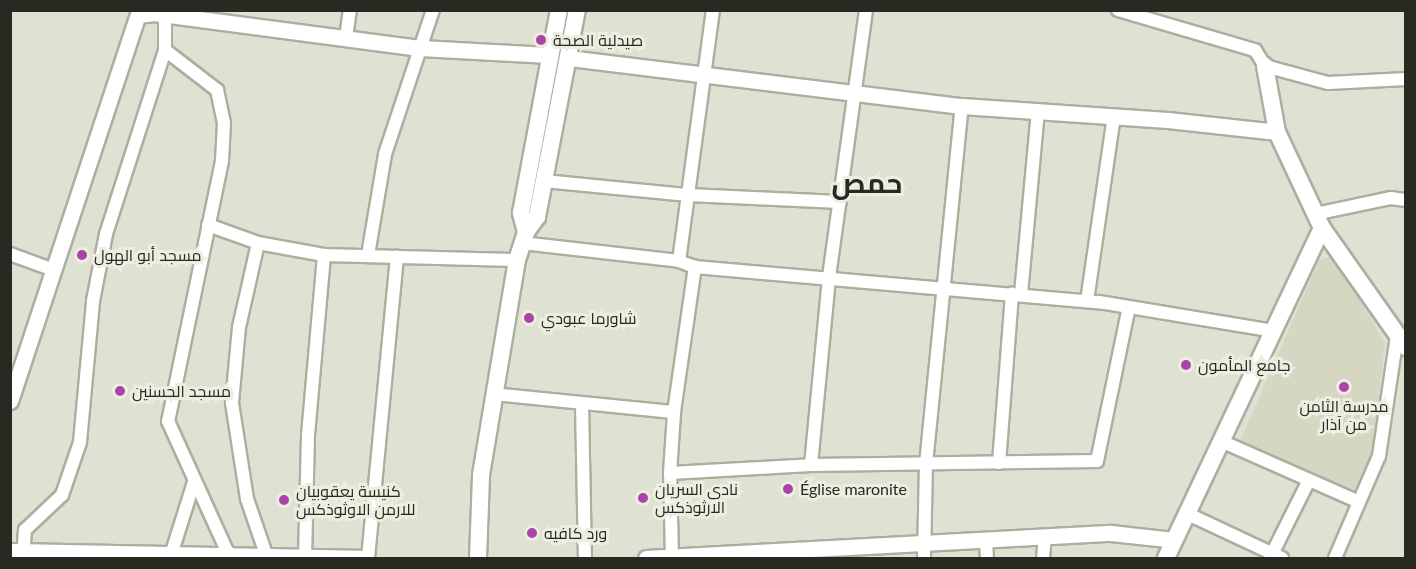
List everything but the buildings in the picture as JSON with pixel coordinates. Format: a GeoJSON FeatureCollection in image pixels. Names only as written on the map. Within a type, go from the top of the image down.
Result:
{"type":"FeatureCollection","features":[{"type":"Feature","properties":{"kind":"main road"},"geometry":{"type":"LineString","coordinates":[[524,237],[521,213],[558,10]]}},
{"type":"Feature","properties":{"kind":"main road"},"geometry":{"type":"LineString","coordinates":[[478,558],[481,474],[517,260],[524,237],[537,217],[577,10]]}},
{"type":"Feature","properties":{"kind":"main road"},"geometry":{"type":"LineString","coordinates":[[1265,66],[1277,132],[1318,221],[1401,341]]}},
{"type":"Feature","properties":{"kind":"main road"},"geometry":{"type":"LineString","coordinates":[[1166,558],[1274,331],[1318,221]]}},
{"type":"Feature","properties":{"kind":"street"},"geometry":{"type":"LineString","coordinates":[[346,38],[350,10]]}},
{"type":"Feature","properties":{"kind":"street"},"geometry":{"type":"LineString","coordinates":[[368,255],[385,154],[433,10]]}},
{"type":"Feature","properties":{"kind":"street"},"geometry":{"type":"LineString","coordinates":[[679,261],[714,10]]}},
{"type":"Feature","properties":{"kind":"street"},"geometry":{"type":"LineString","coordinates":[[811,465],[829,277],[866,10]]}},
{"type":"Feature","properties":{"kind":"street"},"geometry":{"type":"LineString","coordinates":[[1118,10],[1162,15],[1256,50],[1265,66],[1328,83],[1406,79]]}},
{"type":"Feature","properties":{"kind":"street"},"geometry":{"type":"LineString","coordinates":[[10,401],[138,15],[165,16],[420,48],[549,55]]}},
{"type":"Feature","properties":{"kind":"street"},"geometry":{"type":"LineString","coordinates":[[165,16],[165,50],[104,245],[93,301],[80,442],[62,495],[25,530],[19,554],[361,558]]}},
{"type":"Feature","properties":{"kind":"street"},"geometry":{"type":"LineString","coordinates":[[165,50],[217,90],[224,123],[222,161],[168,421],[227,551],[234,557]]}},
{"type":"Feature","properties":{"kind":"street"},"geometry":{"type":"LineString","coordinates":[[569,58],[962,106],[1114,116],[1277,132]]}},
{"type":"Feature","properties":{"kind":"street"},"geometry":{"type":"LineString","coordinates":[[925,551],[926,464],[942,286],[962,106]]}},
{"type":"Feature","properties":{"kind":"street"},"geometry":{"type":"LineString","coordinates":[[999,463],[1038,111]]}},
{"type":"Feature","properties":{"kind":"street"},"geometry":{"type":"LineString","coordinates":[[1087,301],[1114,116]]}},
{"type":"Feature","properties":{"kind":"street"},"geometry":{"type":"LineString","coordinates":[[544,181],[688,195],[840,202]]}},
{"type":"Feature","properties":{"kind":"street"},"geometry":{"type":"LineString","coordinates":[[1318,221],[1391,198],[1406,200]]}},
{"type":"Feature","properties":{"kind":"street"},"geometry":{"type":"LineString","coordinates":[[208,225],[258,243],[324,255],[517,260]]}},
{"type":"Feature","properties":{"kind":"street"},"geometry":{"type":"LineString","coordinates":[[524,237],[679,261],[695,267],[942,286],[1087,301],[1274,331]]}},
{"type":"Feature","properties":{"kind":"street"},"geometry":{"type":"LineString","coordinates":[[258,243],[239,327],[232,403],[247,499],[267,556]]}},
{"type":"Feature","properties":{"kind":"street"},"geometry":{"type":"LineString","coordinates":[[10,254],[54,270]]}},
{"type":"Feature","properties":{"kind":"street"},"geometry":{"type":"LineString","coordinates":[[305,558],[311,388],[324,255]]}},
{"type":"Feature","properties":{"kind":"street"},"geometry":{"type":"LineString","coordinates":[[368,558],[397,256]]}},
{"type":"Feature","properties":{"kind":"street"},"geometry":{"type":"LineString","coordinates":[[672,558],[670,473],[675,412],[695,267]]}},
{"type":"Feature","properties":{"kind":"street"},"geometry":{"type":"LineString","coordinates":[[670,473],[811,465],[1097,461],[1129,307]]}},
{"type":"Feature","properties":{"kind":"street"},"geometry":{"type":"LineString","coordinates":[[1335,558],[1379,456],[1401,341]]}},
{"type":"Feature","properties":{"kind":"street"},"geometry":{"type":"LineString","coordinates":[[493,394],[675,412]]}},
{"type":"Feature","properties":{"kind":"street"},"geometry":{"type":"LineString","coordinates":[[582,404],[585,558]]}},
{"type":"Feature","properties":{"kind":"street"},"geometry":{"type":"LineString","coordinates":[[1221,441],[1359,502]]}},
{"type":"Feature","properties":{"kind":"street"},"geometry":{"type":"LineString","coordinates":[[1188,514],[1275,557],[1309,480]]}},
{"type":"Feature","properties":{"kind":"street"},"geometry":{"type":"LineString","coordinates":[[171,555],[194,482]]}},
{"type":"Feature","properties":{"kind":"street"},"geometry":{"type":"LineString","coordinates":[[646,558],[925,551],[986,540],[1111,533],[1174,540]]}},
{"type":"Feature","properties":{"kind":"street"},"geometry":{"type":"LineString","coordinates":[[1043,558],[1045,537]]}},
{"type":"Feature","properties":{"kind":"street"},"geometry":{"type":"LineString","coordinates":[[986,540],[987,558]]}},
{"type":"Feature","properties":{"kind":"shaded area"},"geometry":{"type":"Polygon","coordinates":[[[1330,257],[1340,266],[1385,343],[1372,457],[1355,495],[1238,446],[1319,260],[1330,257]]]}},
{"type":"Feature","properties":{"kind":"place","name":"صيدلية الصحة"},"geometry":{"type":"Point","coordinates":[541,40]}},
{"type":"Feature","properties":{"kind":"place","name":"مسجد أبو الهول"},"geometry":{"type":"Point","coordinates":[82,255]}},
{"type":"Feature","properties":{"kind":"place","name":"شاورما عبودي"},"geometry":{"type":"Point","coordinates":[529,318]}},
{"type":"Feature","properties":{"kind":"place","name":"جامع المأمون"},"geometry":{"type":"Point","coordinates":[1186,365]}},
{"type":"Feature","properties":{"kind":"place","name":"مدرسة الثامن من آذار"},"geometry":{"type":"Point","coordinates":[1344,387]}},
{"type":"Feature","properties":{"kind":"place","name":"مسجد الحسنين"},"geometry":{"type":"Point","coordinates":[120,391]}},
{"type":"Feature","properties":{"kind":"place","name":"Église maronite"},"geometry":{"type":"Point","coordinates":[788,489]}},
{"type":"Feature","properties":{"kind":"place","name":"نادي السريان الارثوذكس"},"geometry":{"type":"Point","coordinates":[643,498]}},
{"type":"Feature","properties":{"kind":"place","name":"كنيسة يعقوبيان للارمن الاوثوذكس"},"geometry":{"type":"Point","coordinates":[284,500]}},
{"type":"Feature","properties":{"kind":"place","name":"ورد كافيه"},"geometry":{"type":"Point","coordinates":[532,533]}},
{"type":"Feature","properties":{"kind":"district","name":"حمص"},"geometry":{"type":"Point","coordinates":[867,182]}}]}
